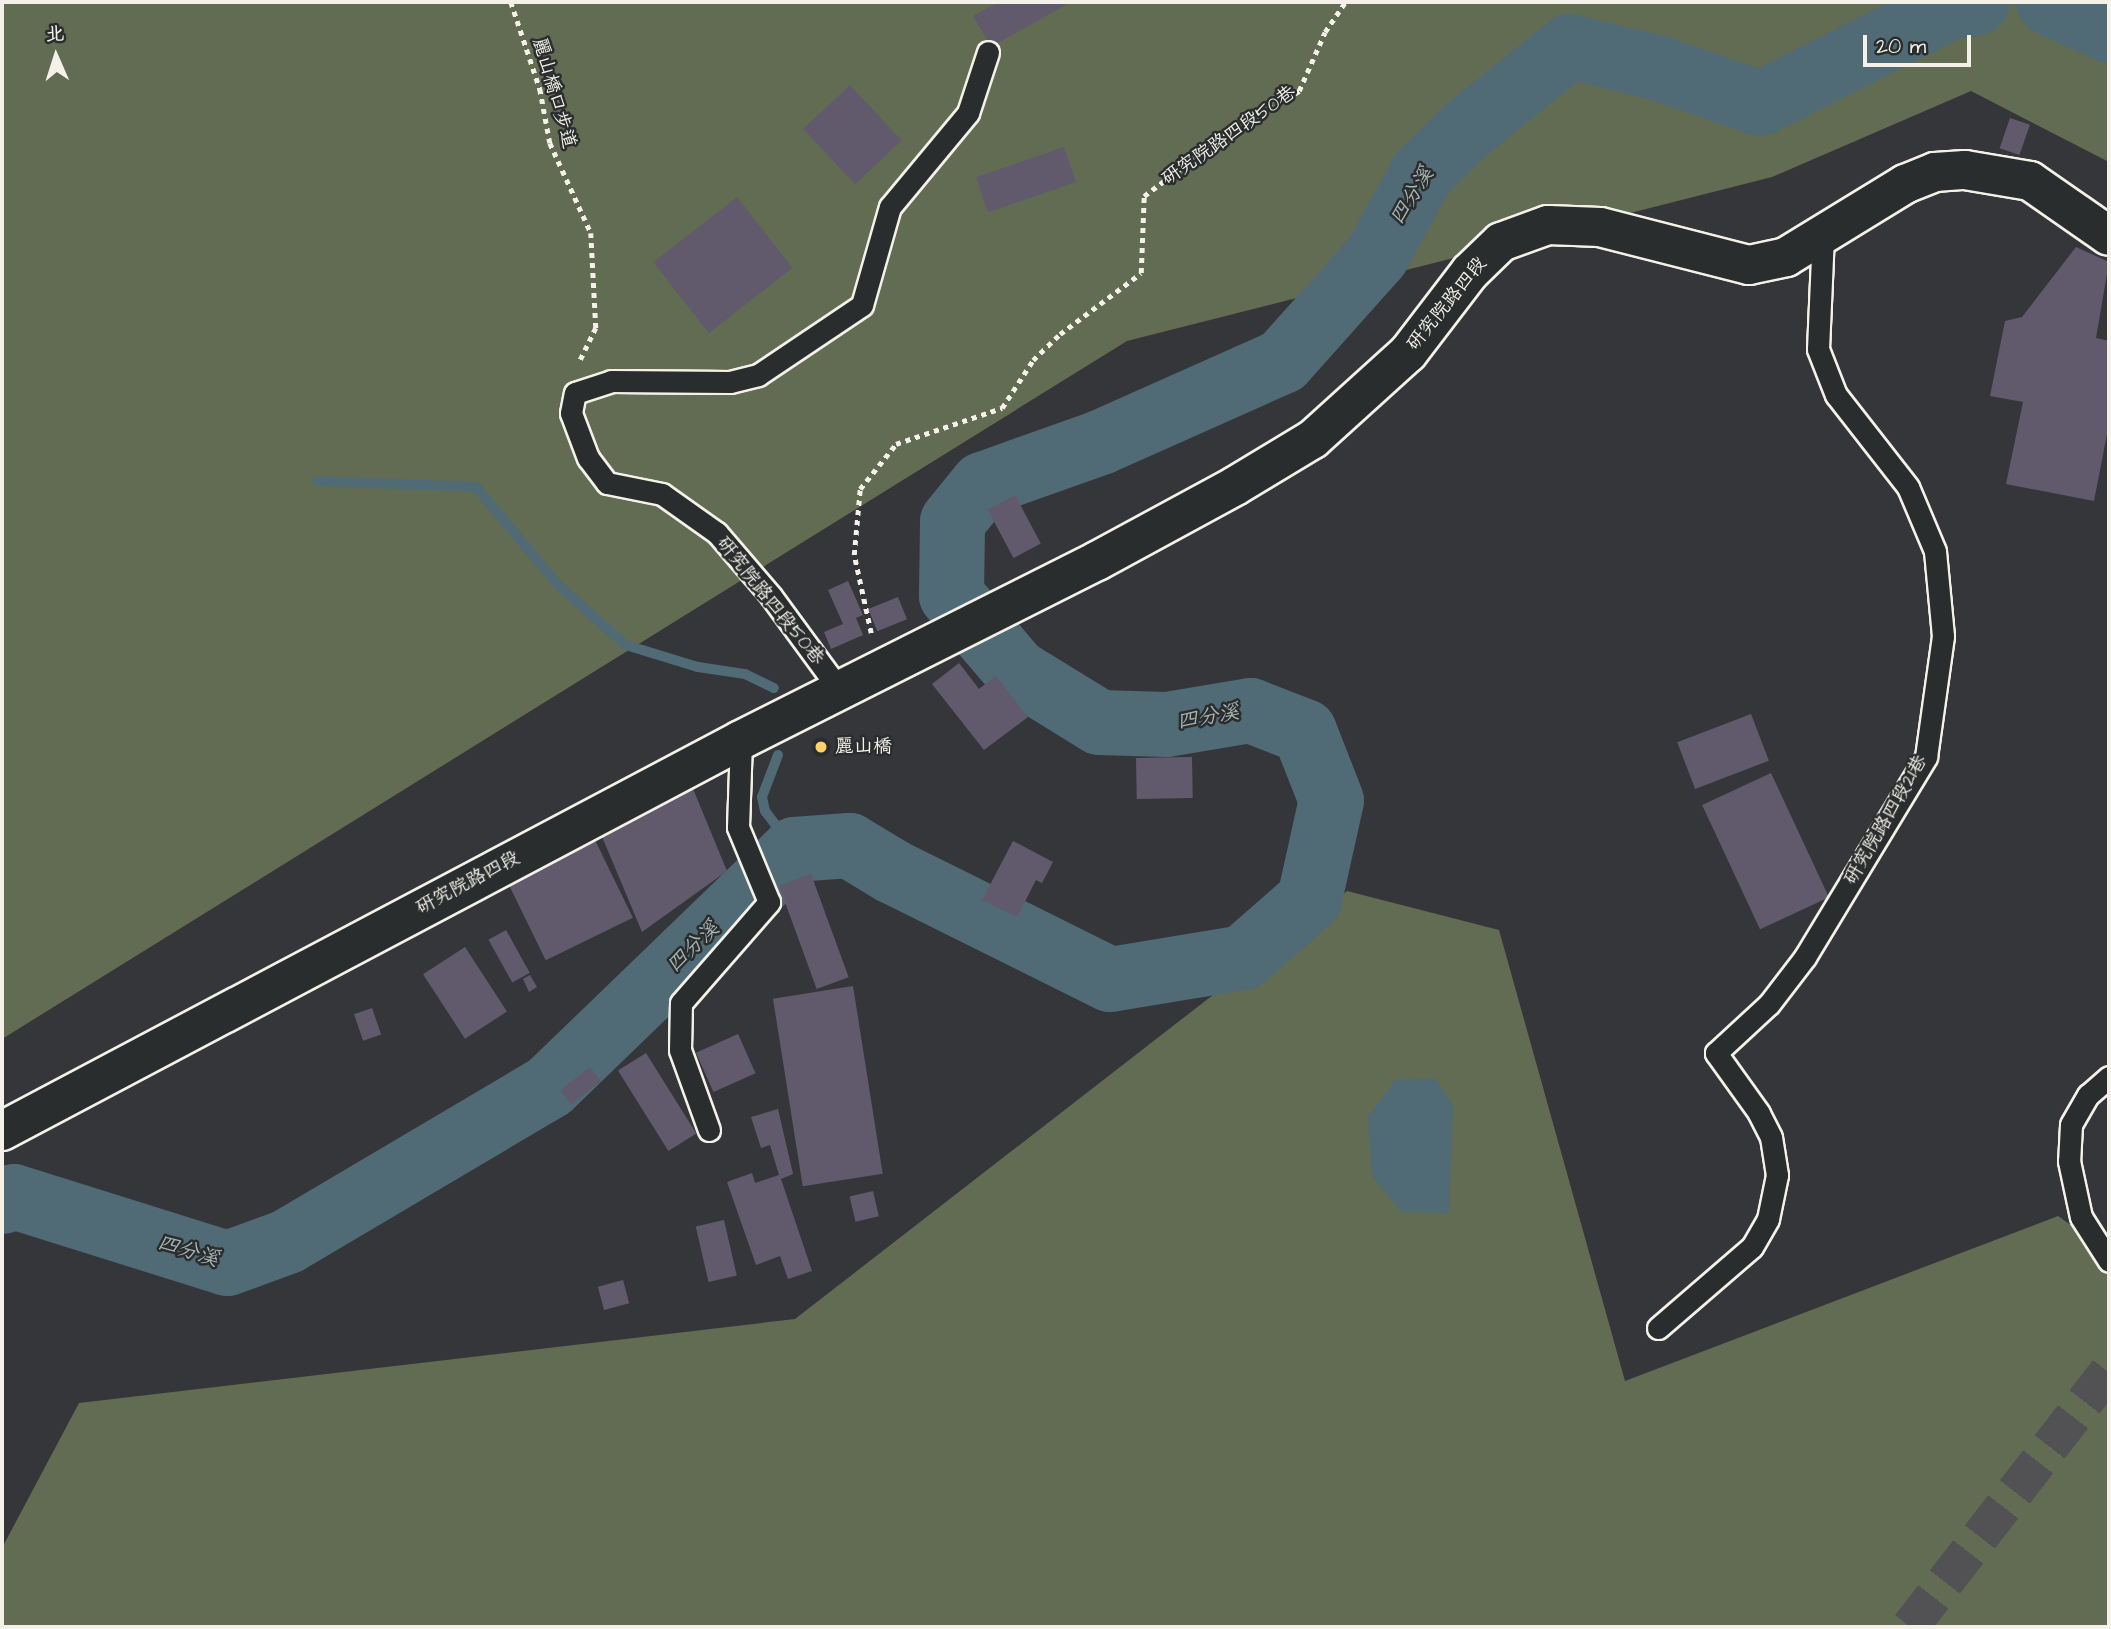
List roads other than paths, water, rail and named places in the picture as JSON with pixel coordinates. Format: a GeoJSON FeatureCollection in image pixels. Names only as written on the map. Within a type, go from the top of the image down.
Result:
{"type":"FeatureCollection","features":[{"type":"Feature","properties":{"kind":"street","name":"研究院路四段"},"geometry":{"type":"LineString","coordinates":[[2,1131],[741,740],[935,639],[1108,555],[1313,439],[1408,353],[1469,272],[1501,242],[1548,225],[1600,227],[1749,265],[1786,257],[1905,184],[1935,172],[1965,170],[2029,181],[2109,236]]}},
{"type":"Feature","properties":{"kind":"lane","name":"研究院路四段50巷"},"geometry":{"type":"LineString","coordinates":[[839,689],[772,596],[717,533],[662,494],[607,483],[588,458],[571,413],[576,393],[611,381],[730,382],[758,375],[862,305],[890,207],[968,113],[988,52]]}},
{"type":"Feature","properties":{"kind":"lane","name":"研究院路四段21巷"},"geometry":{"type":"LineString","coordinates":[[1658,1328],[1752,1247],[1768,1219],[1777,1175],[1771,1137],[1759,1113],[1716,1053],[1769,1004],[1805,957],[1926,757],[1943,636],[1935,551],[1908,487],[1836,396],[1818,349],[1823,236]]}},
{"type":"Feature","properties":{"kind":"lane"},"geometry":{"type":"LineString","coordinates":[[709,1130],[680,1050],[681,1003],[769,902],[738,827],[741,740]]}},
{"type":"Feature","properties":{"kind":"lane"},"geometry":{"type":"LineString","coordinates":[[2109,1077],[2088,1095],[2071,1125],[2069,1161],[2081,1217],[2109,1261]]}},
{"type":"Feature","properties":{"kind":"water"},"geometry":{"type":"Polygon","coordinates":[[[1435,1078],[1453,1105],[1449,1213],[1401,1212],[1372,1176],[1368,1117],[1395,1080],[1435,1078]]]}},
{"type":"Feature","properties":{"kind":"waterway","name":"四分溪"},"geometry":{"type":"LineString","coordinates":[[2,1201],[13,1196],[227,1263],[287,1241],[549,1086],[794,849],[849,845],[892,871],[1110,979],[1243,957],[1309,899],[1331,800],[1304,731],[1250,710],[1166,724],[1099,722],[1016,671],[951,595],[952,521],[982,484],[1100,442],[1282,361],[1376,256],[1422,172],[1465,130],[1569,46],[1659,68],[1760,103],[1949,7],[1977,2]]}},
{"type":"Feature","properties":{"kind":"waterway","name":"四分溪"},"geometry":{"type":"LineString","coordinates":[[2048,2],[2109,30]]}},
{"type":"Feature","properties":{"kind":"waterway"},"geometry":{"type":"LineString","coordinates":[[317,481],[476,487],[557,584],[626,645],[698,667],[745,674],[774,688]]}},
{"type":"Feature","properties":{"kind":"waterway"},"geometry":{"type":"LineString","coordinates":[[778,755],[762,797],[765,811],[794,849]]}},
{"type":"Feature","properties":{"kind":"tunnel"},"geometry":{"type":"LineString","coordinates":[[1910,1627],[2109,1370]]}},
{"type":"Feature","properties":{"kind":"place","name":"麗山橋"},"geometry":{"type":"Point","coordinates":[821,747]}}]}
